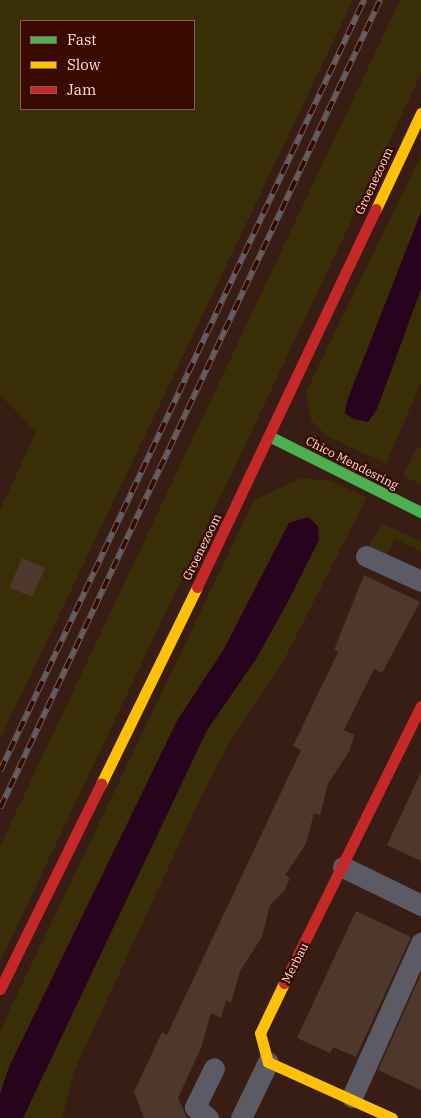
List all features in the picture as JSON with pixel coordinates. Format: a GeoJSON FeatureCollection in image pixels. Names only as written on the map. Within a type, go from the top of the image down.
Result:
{"type":"FeatureCollection","features":[{"type":"Feature","properties":{"kind":"street","name":"Groenezoom"},"geometry":{"type":"LineString","coordinates":[[0,989],[270,437],[421,113]]}},
{"type":"Feature","properties":{"kind":"street","name":"Chico Mendesring"},"geometry":{"type":"LineString","coordinates":[[270,437],[421,512]]}},
{"type":"Feature","properties":{"kind":"street"},"geometry":{"type":"LineString","coordinates":[[366,556],[421,581]]}},
{"type":"Feature","properties":{"kind":"street","name":"Merbau"},"geometry":{"type":"LineString","coordinates":[[268,1062],[260,1033],[421,706]]}},
{"type":"Feature","properties":{"kind":"street"},"geometry":{"type":"LineString","coordinates":[[343,867],[421,905]]}},
{"type":"Feature","properties":{"kind":"street"},"geometry":{"type":"LineString","coordinates":[[352,1097],[421,944]]}},
{"type":"Feature","properties":{"kind":"street"},"geometry":{"type":"LineString","coordinates":[[241,1118],[268,1062],[352,1097],[392,1118]]}},
{"type":"Feature","properties":{"kind":"street"},"geometry":{"type":"LineString","coordinates":[[208,1118],[194,1107],[214,1068]]}},
{"type":"Feature","properties":{"kind":"shaded area"},"geometry":{"type":"Polygon","coordinates":[[[0,0],[353,0],[0,739],[0,510],[36,432],[0,395],[0,0]]]}},
{"type":"Feature","properties":{"kind":"shaded area"},"geometry":{"type":"Polygon","coordinates":[[[400,0],[421,0],[421,74],[0,962],[0,846],[400,0]]]}},
{"type":"Feature","properties":{"kind":"shaded area"},"geometry":{"type":"Polygon","coordinates":[[[421,155],[421,212],[345,413],[354,419],[377,409],[421,289],[421,383],[386,464],[327,436],[311,420],[306,392],[421,155]]]}},
{"type":"Feature","properties":{"kind":"shaded area"},"geometry":{"type":"Polygon","coordinates":[[[421,212],[421,289],[377,409],[368,422],[354,419],[345,413],[347,401],[421,212]]]}},
{"type":"Feature","properties":{"kind":"shaded area"},"geometry":{"type":"Polygon","coordinates":[[[417,447],[421,449],[421,484],[403,476],[417,447]]]}},
{"type":"Feature","properties":{"kind":"shaded area"},"geometry":{"type":"Polygon","coordinates":[[[301,478],[331,481],[367,497],[286,656],[228,745],[200,799],[75,1069],[62,1118],[23,1118],[207,730],[256,659],[319,540],[289,523],[224,649],[177,721],[0,1094],[0,1033],[10,1009],[254,500],[301,478]]]}},
{"type":"Feature","properties":{"kind":"shaded area"},"geometry":{"type":"Polygon","coordinates":[[[308,517],[318,526],[319,540],[290,598],[256,659],[207,730],[23,1118],[0,1118],[0,1094],[9,1067],[177,721],[224,649],[289,523],[308,517]]]}},
{"type":"Feature","properties":{"kind":"shaded area"},"geometry":{"type":"Polygon","coordinates":[[[381,523],[421,541],[421,551],[395,539],[386,557],[368,549],[381,523]]]}},
{"type":"Feature","properties":{"kind":"building"},"geometry":{"type":"Polygon","coordinates":[[[22,558],[45,568],[33,597],[9,587],[22,558]]]}},
{"type":"Feature","properties":{"kind":"building"},"geometry":{"type":"Polygon","coordinates":[[[364,575],[420,602],[382,673],[374,669],[344,730],[354,735],[350,750],[328,784],[320,815],[314,813],[306,844],[285,875],[290,878],[285,890],[270,905],[262,937],[240,971],[231,1003],[226,1000],[221,1018],[211,1013],[201,1048],[178,1098],[187,1118],[144,1118],[134,1092],[162,1032],[167,1035],[301,750],[293,746],[338,652],[334,650],[364,575]]]}},
{"type":"Feature","properties":{"kind":"building"},"geometry":{"type":"Polygon","coordinates":[[[421,772],[421,861],[387,845],[421,772]]]}},
{"type":"Feature","properties":{"kind":"building"},"geometry":{"type":"Polygon","coordinates":[[[356,911],[411,937],[356,1057],[333,1047],[330,1053],[297,1038],[356,911]]]}},
{"type":"Feature","properties":{"kind":"building"},"geometry":{"type":"Polygon","coordinates":[[[421,974],[421,1090],[378,1070],[421,974]]]}},
{"type":"Feature","properties":{"kind":"railway"},"geometry":{"type":"LineString","coordinates":[[0,771],[364,0]]}},
{"type":"Feature","properties":{"kind":"railway"},"geometry":{"type":"LineString","coordinates":[[0,808],[380,0]]}},
{"type":"Feature","properties":{"kind":"traffic: fast"},"geometry":{"type":"LineString","coordinates":[[271,437],[421,512]]}},
{"type":"Feature","properties":{"kind":"traffic: slow"},"geometry":{"type":"LineString","coordinates":[[376,209],[421,113]]}},
{"type":"Feature","properties":{"kind":"traffic: slow"},"geometry":{"type":"LineString","coordinates":[[101,784],[197,587]]}},
{"type":"Feature","properties":{"kind":"traffic: slow"},"geometry":{"type":"LineString","coordinates":[[284,983],[260,1033],[268,1062],[392,1118]]}},
{"type":"Feature","properties":{"kind":"traffic: jam"},"geometry":{"type":"LineString","coordinates":[[197,587],[376,209]]}},
{"type":"Feature","properties":{"kind":"traffic: jam"},"geometry":{"type":"LineString","coordinates":[[284,983],[421,706]]}},
{"type":"Feature","properties":{"kind":"traffic: jam"},"geometry":{"type":"LineString","coordinates":[[0,989],[101,784]]}}]}
